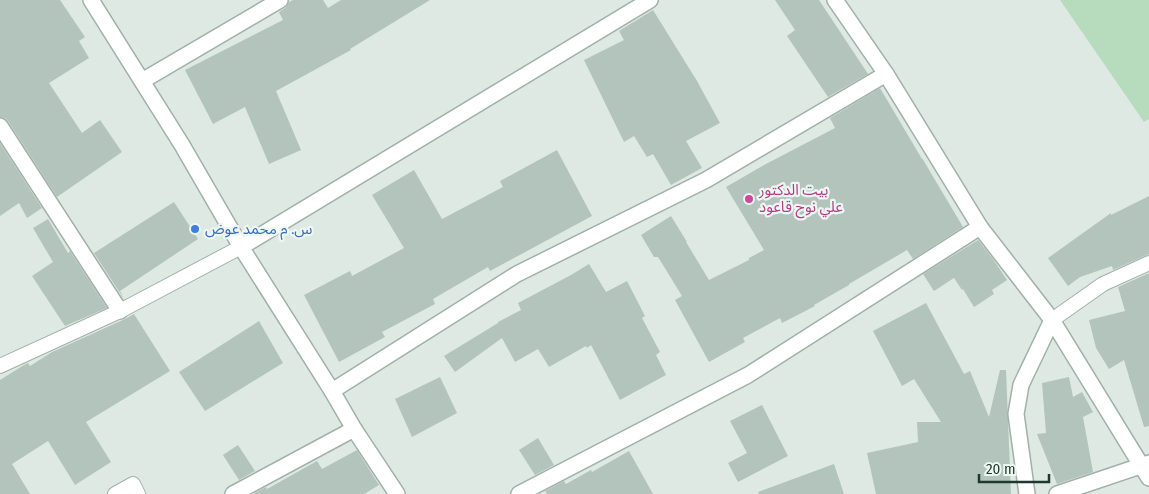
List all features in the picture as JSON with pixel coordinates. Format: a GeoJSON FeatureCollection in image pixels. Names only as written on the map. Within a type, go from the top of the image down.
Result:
{"type":"FeatureCollection","features":[{"type":"Feature","properties":{"kind":"street"},"geometry":{"type":"LineString","coordinates":[[91,0],[182,145],[241,247],[354,429],[397,494]]}},
{"type":"Feature","properties":{"kind":"street"},"geometry":{"type":"LineString","coordinates":[[142,81],[280,0]]}},
{"type":"Feature","properties":{"kind":"street"},"geometry":{"type":"LineString","coordinates":[[241,247],[650,0]]}},
{"type":"Feature","properties":{"kind":"street"},"geometry":{"type":"LineString","coordinates":[[835,0],[886,74],[980,227],[1052,320],[1146,469],[1057,494]]}},
{"type":"Feature","properties":{"kind":"street"},"geometry":{"type":"LineString","coordinates":[[332,391],[517,274],[706,180],[886,74]]}},
{"type":"Feature","properties":{"kind":"street"},"geometry":{"type":"LineString","coordinates":[[0,126],[120,310]]}},
{"type":"Feature","properties":{"kind":"street"},"geometry":{"type":"LineString","coordinates":[[519,494],[748,375],[980,227]]}},
{"type":"Feature","properties":{"kind":"street"},"geometry":{"type":"LineString","coordinates":[[1027,494],[1016,414],[1021,385],[1052,320]]}},
{"type":"Feature","properties":{"kind":"street"},"geometry":{"type":"LineString","coordinates":[[234,494],[354,429]]}},
{"type":"Feature","properties":{"kind":"lane"},"geometry":{"type":"LineString","coordinates":[[0,366],[120,310],[241,247]]}},
{"type":"Feature","properties":{"kind":"lane"},"geometry":{"type":"LineString","coordinates":[[1052,320],[1103,284],[1149,263]]}},
{"type":"Feature","properties":{"kind":"lane"},"geometry":{"type":"LineString","coordinates":[[115,494],[133,484],[138,494]]}},
{"type":"Feature","properties":{"kind":"green space"},"geometry":{"type":"Polygon","coordinates":[[[1060,0],[1149,0],[1149,119],[1144,122],[1060,0]]]}},
{"type":"Feature","properties":{"kind":"building"},"geometry":{"type":"Polygon","coordinates":[[[0,0],[60,0],[85,37],[79,41],[89,58],[49,83],[82,133],[100,120],[122,152],[57,197],[8,121],[0,117],[0,0]]]}},
{"type":"Feature","properties":{"kind":"building"},"geometry":{"type":"Polygon","coordinates":[[[293,0],[323,0],[328,8],[341,0],[430,0],[351,50],[276,91],[301,150],[269,164],[245,107],[213,124],[185,70],[283,20],[279,12],[293,0]]]}},
{"type":"Feature","properties":{"kind":"building"},"geometry":{"type":"Polygon","coordinates":[[[775,0],[819,0],[868,74],[828,97],[787,36],[795,30],[775,0]]]}},
{"type":"Feature","properties":{"kind":"building"},"geometry":{"type":"Polygon","coordinates":[[[653,10],[697,81],[720,123],[686,141],[702,168],[671,185],[653,154],[647,157],[634,136],[624,142],[584,60],[624,40],[619,31],[653,10]]]}},
{"type":"Feature","properties":{"kind":"building"},"geometry":{"type":"Polygon","coordinates":[[[880,88],[963,227],[913,259],[907,250],[815,306],[782,323],[780,318],[743,338],[745,342],[709,362],[675,300],[682,296],[658,257],[654,257],[641,235],[671,216],[709,280],[749,260],[749,258],[764,250],[726,187],[835,128],[830,118],[880,88]]]}},
{"type":"Feature","properties":{"kind":"building"},"geometry":{"type":"Polygon","coordinates":[[[0,143],[42,208],[27,218],[19,203],[0,216],[0,143]]]}},
{"type":"Feature","properties":{"kind":"building"},"geometry":{"type":"Polygon","coordinates":[[[557,150],[592,216],[490,271],[488,267],[433,299],[435,304],[382,332],[385,337],[339,362],[304,295],[350,271],[352,276],[404,248],[372,195],[414,170],[442,219],[503,187],[500,181],[557,150]]]}},
{"type":"Feature","properties":{"kind":"building"},"geometry":{"type":"Polygon","coordinates":[[[1149,196],[1149,254],[1113,270],[1112,266],[1080,277],[1068,286],[1048,258],[1111,213],[1111,215],[1149,196]]]}},
{"type":"Feature","properties":{"kind":"building"},"geometry":{"type":"Polygon","coordinates":[[[174,202],[198,239],[120,291],[124,299],[94,253],[174,202]]]}},
{"type":"Feature","properties":{"kind":"building"},"geometry":{"type":"Polygon","coordinates":[[[48,219],[68,253],[70,251],[107,308],[65,326],[32,276],[53,262],[33,228],[48,219]]]}},
{"type":"Feature","properties":{"kind":"building"},"geometry":{"type":"Polygon","coordinates":[[[978,240],[1007,280],[992,290],[994,294],[974,307],[954,278],[934,291],[923,274],[978,240]]]}},
{"type":"Feature","properties":{"kind":"building"},"geometry":{"type":"Polygon","coordinates":[[[589,264],[606,292],[627,281],[645,316],[642,318],[660,352],[656,355],[666,375],[620,400],[591,345],[549,367],[538,349],[515,362],[502,338],[455,372],[444,356],[521,310],[518,303],[589,264]]]}},
{"type":"Feature","properties":{"kind":"building"},"geometry":{"type":"Polygon","coordinates":[[[1149,273],[1149,426],[1144,427],[1124,360],[1109,369],[1096,348],[1089,320],[1125,311],[1118,287],[1149,273]]]}},
{"type":"Feature","properties":{"kind":"building"},"geometry":{"type":"Polygon","coordinates":[[[926,303],[964,374],[970,371],[989,417],[1000,370],[1006,370],[1011,494],[876,494],[867,453],[918,442],[917,422],[941,422],[914,379],[902,386],[873,331],[926,303]]]}},
{"type":"Feature","properties":{"kind":"building"},"geometry":{"type":"Polygon","coordinates":[[[134,314],[170,371],[86,422],[111,462],[75,485],[48,441],[12,464],[30,494],[0,494],[0,380],[28,363],[30,366],[52,352],[134,314]]]}},
{"type":"Feature","properties":{"kind":"building"},"geometry":{"type":"Polygon","coordinates":[[[259,321],[283,363],[205,411],[179,372],[259,321]]]}},
{"type":"Feature","properties":{"kind":"building"},"geometry":{"type":"Polygon","coordinates":[[[440,377],[457,413],[412,437],[395,399],[440,377]]]}},
{"type":"Feature","properties":{"kind":"building"},"geometry":{"type":"Polygon","coordinates":[[[1069,377],[1073,397],[1082,392],[1093,412],[1083,417],[1093,472],[1057,484],[1037,434],[1046,433],[1042,383],[1069,377]]]}},
{"type":"Feature","properties":{"kind":"building"},"geometry":{"type":"Polygon","coordinates":[[[762,405],[788,456],[738,482],[728,463],[747,453],[730,421],[762,405]]]}},
{"type":"Feature","properties":{"kind":"building"},"geometry":{"type":"Polygon","coordinates":[[[538,438],[554,465],[535,475],[519,450],[538,438]]]}},
{"type":"Feature","properties":{"kind":"building"},"geometry":{"type":"Polygon","coordinates":[[[238,445],[255,471],[239,480],[223,455],[238,445]]]}},
{"type":"Feature","properties":{"kind":"building"},"geometry":{"type":"Polygon","coordinates":[[[357,450],[379,485],[364,494],[253,494],[266,487],[267,489],[317,461],[322,469],[357,450]]]}},
{"type":"Feature","properties":{"kind":"building"},"geometry":{"type":"Polygon","coordinates":[[[629,451],[653,494],[547,494],[545,491],[564,481],[566,484],[591,470],[592,472],[629,451]]]}},
{"type":"Feature","properties":{"kind":"building"},"geometry":{"type":"Polygon","coordinates":[[[834,464],[844,494],[759,494],[758,492],[834,464]]]}},
{"type":"Feature","properties":{"kind":"place","name":"بيت الدكتور علي نوح قاعود"},"geometry":{"type":"Point","coordinates":[749,199]}},
{"type":"Feature","properties":{"kind":"place","name":"س. م محمد عوض"},"geometry":{"type":"Point","coordinates":[195,229]}}]}
